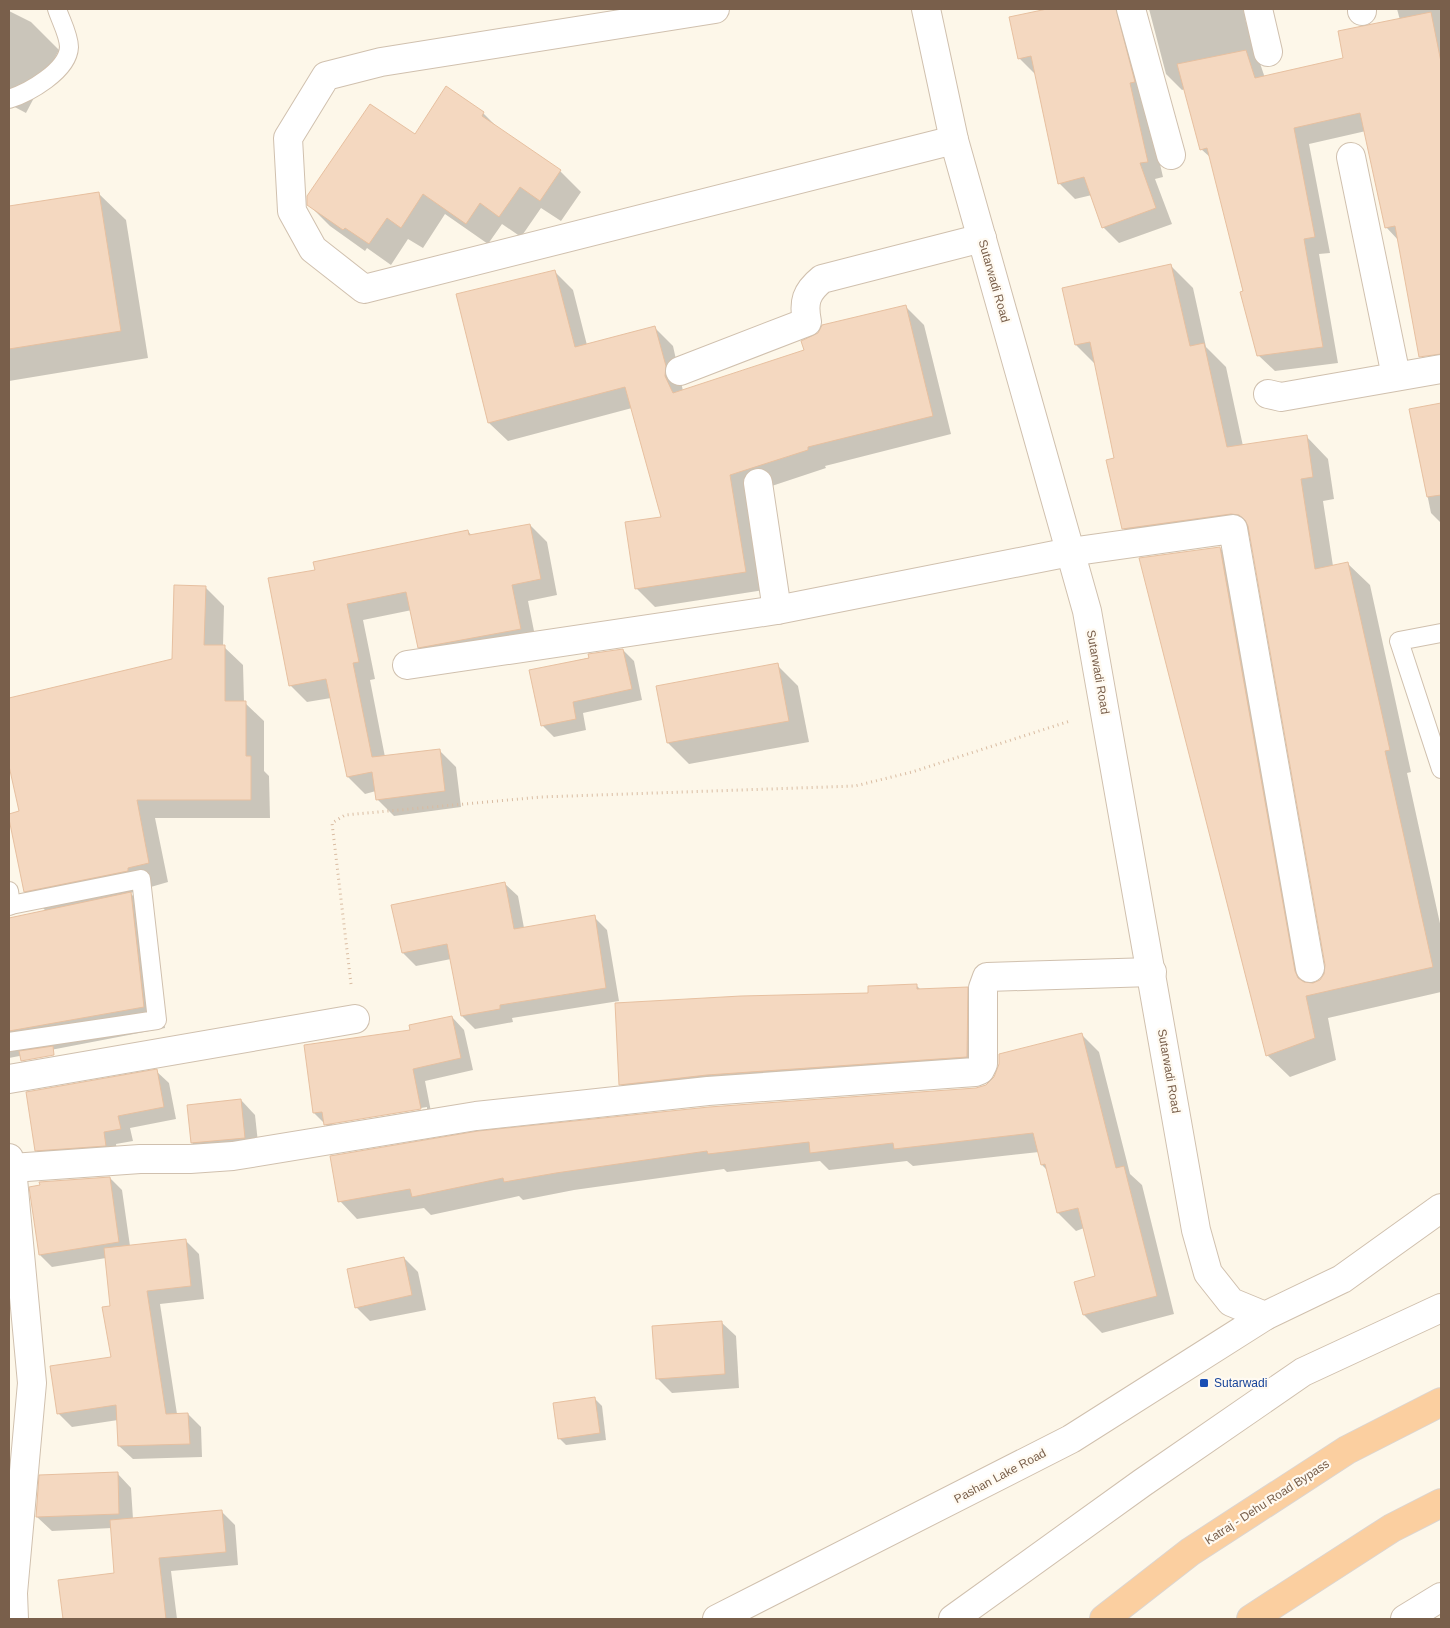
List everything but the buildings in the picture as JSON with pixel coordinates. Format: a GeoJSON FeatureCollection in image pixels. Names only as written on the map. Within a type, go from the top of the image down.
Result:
{"type":"FeatureCollection","features":[{"type":"Feature","properties":{"kind":"highway","name":"Katraj - Dehu Road Bypass"},"geometry":{"type":"LineString","coordinates":[[1104,1619],[1190,1552],[1347,1450],[1441,1402]]}},
{"type":"Feature","properties":{"kind":"highway"},"geometry":{"type":"LineString","coordinates":[[1251,1619],[1392,1528],[1441,1503]]}},
{"type":"Feature","properties":{"kind":"street"},"geometry":{"type":"LineString","coordinates":[[715,9],[381,62],[326,76],[288,138],[292,211],[313,249],[364,289],[954,140]]}},
{"type":"Feature","properties":{"kind":"street","name":"Sutarwadi Road"},"geometry":{"type":"LineString","coordinates":[[926,9],[954,140],[1087,611],[1196,1230],[1208,1273],[1231,1302],[1265,1316]]}},
{"type":"Feature","properties":{"kind":"street"},"geometry":{"type":"LineString","coordinates":[[1131,9],[1171,155]]}},
{"type":"Feature","properties":{"kind":"street"},"geometry":{"type":"LineString","coordinates":[[1258,9],[1268,52]]}},
{"type":"Feature","properties":{"kind":"street"},"geometry":{"type":"LineString","coordinates":[[1350,157],[1396,376]]}},
{"type":"Feature","properties":{"kind":"street"},"geometry":{"type":"LineString","coordinates":[[680,371],[807,322],[804,304],[810,289],[822,279],[982,238]]}},
{"type":"Feature","properties":{"kind":"street"},"geometry":{"type":"LineString","coordinates":[[1268,394],[1281,397],[1441,369]]}},
{"type":"Feature","properties":{"kind":"street"},"geometry":{"type":"LineString","coordinates":[[758,483],[777,610]]}},
{"type":"Feature","properties":{"kind":"street"},"geometry":{"type":"LineString","coordinates":[[407,665],[777,610],[1070,552],[1233,528],[1310,968]]}},
{"type":"Feature","properties":{"kind":"street"},"geometry":{"type":"LineString","coordinates":[[14,1619],[13,1593],[19,1404],[32,1383],[11,1162],[190,1159],[234,1156],[486,1115],[708,1091],[975,1072],[980,1070],[983,1064],[983,988],[987,977],[1152,972]]}},
{"type":"Feature","properties":{"kind":"street"},"geometry":{"type":"LineString","coordinates":[[9,1079],[355,1019]]}},
{"type":"Feature","properties":{"kind":"street","name":"Pashan Lake Road"},"geometry":{"type":"LineString","coordinates":[[721,1618],[1071,1439],[1265,1316],[1342,1279],[1441,1208]]}},
{"type":"Feature","properties":{"kind":"street"},"geometry":{"type":"LineString","coordinates":[[953,1619],[1126,1494],[1303,1372],[1441,1308]]}},
{"type":"Feature","properties":{"kind":"street"},"geometry":{"type":"LineString","coordinates":[[1405,1619],[1441,1597]]}},
{"type":"Feature","properties":{"kind":"lane"},"geometry":{"type":"LineString","coordinates":[[9,99],[22,95],[39,84],[53,74],[63,62],[69,47],[57,9]]}},
{"type":"Feature","properties":{"kind":"lane"},"geometry":{"type":"LineString","coordinates":[[1441,632],[1399,641],[1441,769]]}},
{"type":"Feature","properties":{"kind":"lane"},"geometry":{"type":"LineString","coordinates":[[9,1042],[157,1020],[141,880],[10,901]]}},
{"type":"Feature","properties":{"kind":"path"},"geometry":{"type":"LineString","coordinates":[[355,1019],[332,823],[345,815],[541,797],[855,786],[912,772],[1104,710]]}},
{"type":"Feature","properties":{"kind":"place","name":"Sutarwadi"},"geometry":{"type":"Point","coordinates":[1204,1383]}}]}
